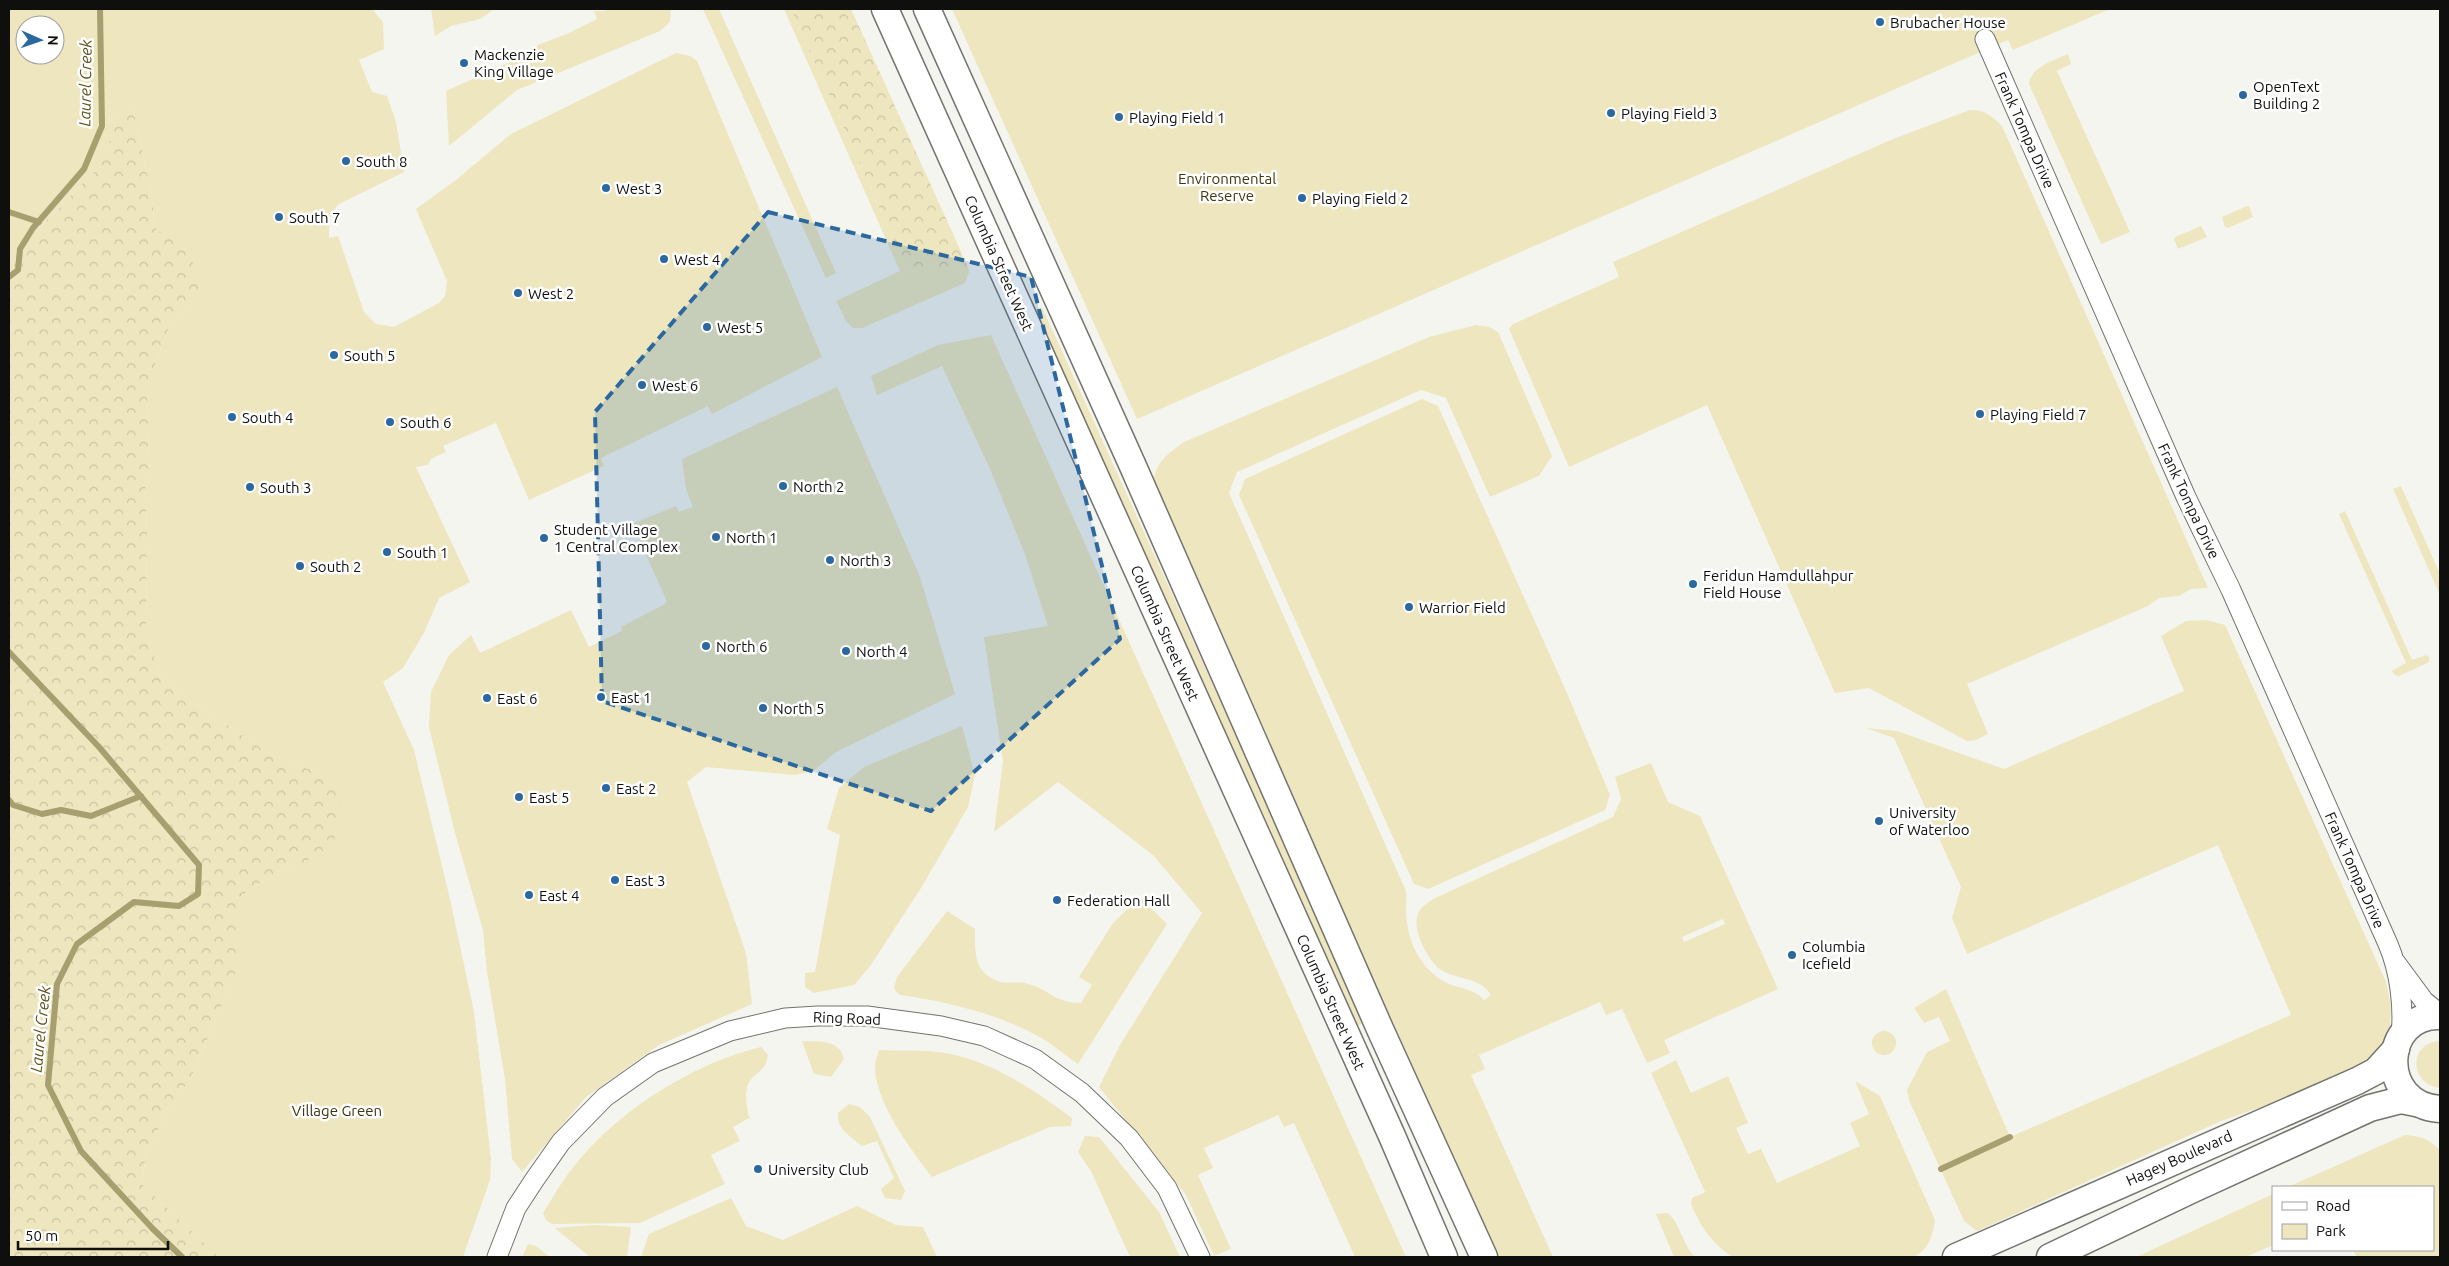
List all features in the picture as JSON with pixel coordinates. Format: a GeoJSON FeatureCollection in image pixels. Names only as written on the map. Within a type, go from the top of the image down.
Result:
{"type":"FeatureCollection","features":[{"type":"Feature","properties":{"kind":"main road","name":"Columbia Street West"},"geometry":{"type":"LineString","coordinates":[[884,9],[1392,1136],[1444,1257]]}},
{"type":"Feature","properties":{"kind":"main road"},"geometry":{"type":"LineString","coordinates":[[927,9],[1129,455],[1380,1029],[1484,1257]]}},
{"type":"Feature","properties":{"kind":"main road","name":"Hagey Boulevard"},"geometry":{"type":"LineString","coordinates":[[1962,1256],[2358,1081],[2376,1071],[2414,1023],[2440,1015]]}},
{"type":"Feature","properties":{"kind":"main road"},"geometry":{"type":"LineString","coordinates":[[2398,1044],[2393,1062],[2396,1078],[2404,1093],[2434,1108]]}},
{"type":"Feature","properties":{"kind":"main road"},"geometry":{"type":"LineString","coordinates":[[2050,1257],[2370,1108],[2401,1100],[2434,1108]]}},
{"type":"Feature","properties":{"kind":"street","name":"Frank Tompa Drive"},"geometry":{"type":"LineString","coordinates":[[1984,39],[2186,496],[2235,598],[2395,962],[2424,1001],[2440,1015]]}},
{"type":"Feature","properties":{"kind":"street","name":"Frank Tompa Drive"},"geometry":{"type":"LineString","coordinates":[[2395,962],[2403,1019],[2398,1044]]}},
{"type":"Feature","properties":{"kind":"street","name":"Ring Road"},"geometry":{"type":"LineString","coordinates":[[497,1257],[516,1208],[561,1142],[605,1097],[653,1064],[730,1031],[784,1018],[818,1016],[867,1016],[942,1026],[984,1036],[1036,1059],[1082,1093],[1129,1138],[1166,1188],[1200,1257]]}},
{"type":"Feature","properties":{"kind":"highlighted area"},"geometry":{"type":"Polygon","coordinates":[[[768,212],[1031,277],[1120,639],[931,811],[602,701],[595,412],[768,212]]]}},
{"type":"Feature","properties":{"kind":"green space","name":"Village Green"},"geometry":{"type":"Polygon","coordinates":[[[9,9],[372,9],[383,22],[384,49],[359,60],[372,92],[387,96],[396,122],[404,172],[339,204],[331,215],[329,238],[338,236],[364,312],[376,324],[394,327],[439,303],[445,296],[447,281],[416,209],[456,180],[511,134],[676,53],[690,56],[697,61],[822,357],[712,414],[708,406],[601,458],[604,466],[529,500],[496,423],[443,446],[446,452],[431,459],[428,465],[416,467],[470,582],[439,598],[424,633],[403,668],[383,682],[414,750],[450,899],[474,1012],[491,1159],[490,1180],[463,1257],[219,1257],[142,1184],[146,1153],[162,1122],[192,1075],[238,967],[238,906],[245,893],[254,886],[314,857],[333,843],[322,774],[273,756],[174,689],[161,675],[146,635],[147,533],[145,477],[149,465],[147,386],[169,328],[194,297],[185,249],[162,235],[154,227],[153,201],[133,109],[119,115],[101,165],[9,259],[9,9]]]}},
{"type":"Feature","properties":{"kind":"green space"},"geometry":{"type":"Polygon","coordinates":[[[431,9],[494,9],[480,19],[451,26],[435,36],[431,9]]]}},
{"type":"Feature","properties":{"kind":"green space"},"geometry":{"type":"Polygon","coordinates":[[[606,9],[671,9],[670,22],[660,31],[517,90],[449,146],[446,91],[519,58],[540,44],[567,34],[597,19],[594,11],[605,11],[606,9]]]}},
{"type":"Feature","properties":{"kind":"green space"},"geometry":{"type":"Polygon","coordinates":[[[703,9],[719,9],[836,273],[826,278],[703,9]]]}},
{"type":"Feature","properties":{"kind":"green space"},"geometry":{"type":"Polygon","coordinates":[[[784,9],[791,9],[908,272],[968,267],[969,272],[965,283],[862,328],[853,328],[846,321],[836,301],[900,271],[784,9]]]}},
{"type":"Feature","properties":{"kind":"green space"},"geometry":{"type":"Polygon","coordinates":[[[791,9],[851,9],[968,267],[908,272],[791,9]]]}},
{"type":"Feature","properties":{"kind":"green space","name":"Environmental Reserve"},"geometry":{"type":"Polygon","coordinates":[[[952,9],[2110,9],[2013,50],[2008,40],[1137,419],[952,9]]]}},
{"type":"Feature","properties":{"kind":"green space"},"geometry":{"type":"Polygon","coordinates":[[[2068,54],[2071,64],[2057,71],[2130,232],[2101,244],[2029,84],[2030,78],[2038,69],[2068,54]]]}},
{"type":"Feature","properties":{"kind":"green space"},"geometry":{"type":"Polygon","coordinates":[[[133,109],[153,201],[154,227],[186,251],[193,262],[201,283],[194,297],[169,328],[147,386],[149,465],[145,477],[147,533],[146,635],[161,675],[174,689],[273,756],[322,774],[336,786],[340,802],[334,843],[314,857],[254,886],[245,893],[238,906],[238,967],[192,1075],[162,1122],[146,1153],[142,1184],[219,1257],[9,1257],[9,259],[101,165],[119,115],[133,109]]]}},
{"type":"Feature","properties":{"kind":"green space"},"geometry":{"type":"Polygon","coordinates":[[[1970,110],[1988,114],[2002,126],[2208,588],[2191,589],[2179,596],[2159,598],[2148,606],[1967,684],[1988,734],[1976,740],[1967,741],[1869,688],[1835,693],[1707,405],[1569,467],[1509,329],[1513,324],[1619,277],[1613,262],[1893,139],[1970,110]]]}},
{"type":"Feature","properties":{"kind":"green space"},"geometry":{"type":"Polygon","coordinates":[[[2249,206],[2253,217],[2228,228],[2225,227],[2222,217],[2249,206]]]}},
{"type":"Feature","properties":{"kind":"green space"},"geometry":{"type":"Polygon","coordinates":[[[2201,226],[2207,237],[2178,249],[2175,237],[2201,226]]]}},
{"type":"Feature","properties":{"kind":"green space"},"geometry":{"type":"Polygon","coordinates":[[[1042,307],[1363,1016],[1365,1022],[1357,1026],[1352,1024],[1033,314],[1035,309],[1042,307]]]}},
{"type":"Feature","properties":{"kind":"green space"},"geometry":{"type":"Polygon","coordinates":[[[1476,325],[1489,327],[1498,332],[1552,456],[1539,476],[1490,497],[1446,398],[1421,390],[1237,472],[1229,493],[1406,891],[1407,922],[1415,950],[1426,966],[1440,979],[1449,984],[1472,991],[1484,1000],[1491,995],[1482,985],[1443,971],[1432,961],[1419,937],[1416,920],[1419,911],[1425,904],[1435,898],[1613,817],[1621,799],[1615,777],[1651,763],[1668,802],[1700,816],[1778,989],[1664,1040],[1670,1053],[1647,1063],[1622,1009],[1606,1015],[1600,1002],[1479,1055],[1485,1069],[1471,1075],[1553,1257],[1498,1257],[1152,485],[1159,465],[1172,451],[1184,442],[1429,337],[1476,325]],[[1723,919],[1682,937],[1684,942],[1725,924],[1723,919]]]}},
{"type":"Feature","properties":{"kind":"green space"},"geometry":{"type":"Polygon","coordinates":[[[991,335],[1406,1257],[1355,1257],[1294,1123],[1284,1127],[1278,1115],[1204,1148],[1213,1168],[1198,1175],[1231,1249],[1214,1256],[1186,1195],[1099,1087],[1120,1045],[1202,913],[1153,855],[1058,782],[994,832],[1003,761],[984,637],[1048,626],[1025,554],[990,469],[942,366],[877,395],[871,376],[938,345],[991,335]]]}},
{"type":"Feature","properties":{"kind":"green space"},"geometry":{"type":"Polygon","coordinates":[[[837,387],[920,577],[955,694],[836,752],[813,771],[794,775],[706,767],[687,782],[746,953],[752,1004],[659,1045],[586,1097],[522,1172],[512,1159],[505,1079],[487,972],[483,930],[455,833],[429,727],[431,692],[449,655],[471,635],[480,653],[571,610],[589,647],[622,631],[621,627],[665,604],[667,601],[632,524],[676,506],[679,512],[693,507],[686,489],[682,459],[837,387]]]}},
{"type":"Feature","properties":{"kind":"green space","name":"Warrior Field"},"geometry":{"type":"Polygon","coordinates":[[[1422,399],[1438,406],[1567,693],[1610,795],[1605,810],[1428,889],[1414,884],[1239,495],[1245,479],[1422,399]]]}},
{"type":"Feature","properties":{"kind":"green space"},"geometry":{"type":"Polygon","coordinates":[[[2401,486],[2440,574],[2440,595],[2393,489],[2401,486]]]}},
{"type":"Feature","properties":{"kind":"green space"},"geometry":{"type":"Polygon","coordinates":[[[2345,511],[2412,660],[2427,655],[2429,657],[2429,662],[2399,676],[2395,675],[2392,671],[2406,663],[2339,514],[2345,511]]]}},
{"type":"Feature","properties":{"kind":"green space"},"geometry":{"type":"Polygon","coordinates":[[[2206,620],[2225,625],[2386,982],[2391,1006],[2390,1025],[2386,1036],[2369,1063],[2348,1077],[2221,1121],[1977,1231],[1964,1221],[1909,1100],[1907,1090],[1927,1052],[1950,1041],[1939,1017],[1924,1023],[1914,1008],[1946,989],[2010,1137],[2291,1015],[2218,845],[1967,954],[1952,918],[1961,887],[1894,738],[1866,728],[1897,731],[2004,769],[2184,691],[2161,636],[2186,621],[2206,620]]]}},
{"type":"Feature","properties":{"kind":"green space"},"geometry":{"type":"Polygon","coordinates":[[[962,726],[975,775],[968,807],[921,888],[870,966],[854,985],[814,993],[805,987],[805,973],[815,972],[840,835],[827,829],[839,788],[864,767],[962,726]]]}},
{"type":"Feature","properties":{"kind":"green space"},"geometry":{"type":"Polygon","coordinates":[[[1140,897],[1167,924],[1078,1064],[1027,1030],[974,1010],[900,995],[894,989],[897,977],[947,911],[975,929],[976,954],[980,968],[985,974],[1004,983],[1028,984],[1064,1001],[1081,1003],[1092,985],[1079,977],[1113,923],[1140,897]]]}},
{"type":"Feature","properties":{"kind":"green space"},"geometry":{"type":"Polygon","coordinates":[[[1884,1031],[1893,1034],[1896,1043],[1893,1052],[1884,1055],[1875,1052],[1872,1043],[1875,1034],[1884,1031]]]}},
{"type":"Feature","properties":{"kind":"green space"},"geometry":{"type":"Polygon","coordinates":[[[802,1041],[828,1043],[838,1048],[844,1059],[831,1077],[814,1074],[802,1041]]]}},
{"type":"Feature","properties":{"kind":"green space"},"geometry":{"type":"Polygon","coordinates":[[[2440,1041],[2440,1088],[2430,1085],[2422,1079],[2416,1063],[2422,1048],[2430,1043],[2440,1041]]]}},
{"type":"Feature","properties":{"kind":"green space"},"geometry":{"type":"Polygon","coordinates":[[[761,1047],[768,1055],[767,1061],[762,1069],[750,1080],[746,1092],[748,1113],[749,1117],[751,1117],[733,1127],[740,1141],[711,1155],[725,1184],[640,1223],[552,1224],[546,1220],[543,1213],[563,1181],[581,1158],[625,1115],[677,1080],[733,1055],[761,1047]]]}},
{"type":"Feature","properties":{"kind":"green space"},"geometry":{"type":"Polygon","coordinates":[[[879,1050],[940,1052],[975,1061],[1004,1074],[1046,1099],[1072,1118],[1071,1126],[1050,1127],[932,1177],[904,1139],[887,1109],[876,1079],[875,1062],[879,1050]]]}},
{"type":"Feature","properties":{"kind":"green space"},"geometry":{"type":"Polygon","coordinates":[[[1676,1060],[1691,1093],[1728,1076],[1748,1123],[1736,1128],[1748,1154],[1761,1149],[1777,1183],[1860,1146],[1850,1123],[1869,1114],[1855,1081],[1880,1096],[1935,1220],[1933,1232],[1926,1247],[1913,1257],[1733,1257],[1725,1252],[1707,1234],[1691,1204],[1692,1198],[1705,1192],[1651,1073],[1676,1060]]]}},
{"type":"Feature","properties":{"kind":"green space"},"geometry":{"type":"Polygon","coordinates":[[[849,1104],[860,1107],[870,1117],[905,1191],[901,1200],[885,1198],[881,1189],[894,1178],[877,1141],[862,1146],[842,1128],[838,1119],[838,1113],[849,1104]]]}},
{"type":"Feature","properties":{"kind":"green space"},"geometry":{"type":"Polygon","coordinates":[[[2405,1135],[2424,1139],[2440,1150],[2440,1257],[2357,1257],[2354,1251],[2434,1251],[2434,1186],[2290,1186],[2405,1135]]]}},
{"type":"Feature","properties":{"kind":"green space"},"geometry":{"type":"Polygon","coordinates":[[[1085,1136],[1099,1137],[1159,1212],[1180,1257],[1130,1257],[1091,1171],[1078,1152],[1085,1136]]]}},
{"type":"Feature","properties":{"kind":"green space"},"geometry":{"type":"Polygon","coordinates":[[[2272,1194],[2272,1245],[2246,1257],[2136,1257],[2272,1194]]]}},
{"type":"Feature","properties":{"kind":"green space"},"geometry":{"type":"Polygon","coordinates":[[[731,1198],[746,1226],[783,1240],[857,1206],[896,1225],[923,1227],[937,1257],[641,1257],[649,1234],[731,1198]]]}},
{"type":"Feature","properties":{"kind":"green space"},"geometry":{"type":"Polygon","coordinates":[[[1667,1213],[1675,1221],[1687,1246],[1695,1257],[1674,1257],[1656,1214],[1667,1213]]]}},
{"type":"Feature","properties":{"kind":"green space"},"geometry":{"type":"Polygon","coordinates":[[[594,1225],[631,1227],[627,1257],[590,1257],[555,1228],[594,1225]]]}},
{"type":"Feature","properties":{"kind":"green space"},"geometry":{"type":"Polygon","coordinates":[[[528,1244],[536,1246],[550,1257],[522,1257],[528,1244]]]}},
{"type":"Feature","properties":{"kind":"waterway","name":"Laurel Creek"},"geometry":{"type":"LineString","coordinates":[[9,277],[18,270],[20,249],[33,228],[84,169],[102,126],[100,9]]}},
{"type":"Feature","properties":{"kind":"waterway"},"geometry":{"type":"LineString","coordinates":[[9,212],[39,222]]}},
{"type":"Feature","properties":{"kind":"waterway","name":"Laurel Creek"},"geometry":{"type":"LineString","coordinates":[[9,652],[99,747],[199,865],[198,894],[179,906],[134,902],[77,944],[57,984],[48,1085],[81,1151],[152,1228],[182,1257]]}},
{"type":"Feature","properties":{"kind":"waterway"},"geometry":{"type":"LineString","coordinates":[[9,800],[13,805],[42,814],[61,810],[91,816],[141,796]]}},
{"type":"Feature","properties":{"kind":"waterway"},"geometry":{"type":"LineString","coordinates":[[1941,1169],[2010,1137]]}},
{"type":"Feature","properties":{"kind":"place","name":"Brubacher House"},"geometry":{"type":"Point","coordinates":[1880,22]}},
{"type":"Feature","properties":{"kind":"place","name":"Mackenzie King Village"},"geometry":{"type":"Point","coordinates":[464,63]}},
{"type":"Feature","properties":{"kind":"place","name":"OpenText Building 2"},"geometry":{"type":"Point","coordinates":[2243,95]}},
{"type":"Feature","properties":{"kind":"place","name":"Playing Field 3"},"geometry":{"type":"Point","coordinates":[1611,113]}},
{"type":"Feature","properties":{"kind":"place","name":"Playing Field 1"},"geometry":{"type":"Point","coordinates":[1119,117]}},
{"type":"Feature","properties":{"kind":"place","name":"South 8"},"geometry":{"type":"Point","coordinates":[346,161]}},
{"type":"Feature","properties":{"kind":"place","name":"West 3"},"geometry":{"type":"Point","coordinates":[606,188]}},
{"type":"Feature","properties":{"kind":"place","name":"Playing Field 2"},"geometry":{"type":"Point","coordinates":[1302,198]}},
{"type":"Feature","properties":{"kind":"place","name":"South 7"},"geometry":{"type":"Point","coordinates":[279,217]}},
{"type":"Feature","properties":{"kind":"place","name":"West 4"},"geometry":{"type":"Point","coordinates":[664,259]}},
{"type":"Feature","properties":{"kind":"place","name":"West 2"},"geometry":{"type":"Point","coordinates":[518,293]}},
{"type":"Feature","properties":{"kind":"place","name":"West 5"},"geometry":{"type":"Point","coordinates":[707,327]}},
{"type":"Feature","properties":{"kind":"place","name":"South 5"},"geometry":{"type":"Point","coordinates":[334,355]}},
{"type":"Feature","properties":{"kind":"place","name":"West 6"},"geometry":{"type":"Point","coordinates":[642,385]}},
{"type":"Feature","properties":{"kind":"place","name":"Playing Field 7"},"geometry":{"type":"Point","coordinates":[1980,414]}},
{"type":"Feature","properties":{"kind":"place","name":"South 4"},"geometry":{"type":"Point","coordinates":[232,417]}},
{"type":"Feature","properties":{"kind":"place","name":"South 6"},"geometry":{"type":"Point","coordinates":[390,422]}},
{"type":"Feature","properties":{"kind":"place","name":"North 2"},"geometry":{"type":"Point","coordinates":[783,486]}},
{"type":"Feature","properties":{"kind":"place","name":"South 3"},"geometry":{"type":"Point","coordinates":[250,487]}},
{"type":"Feature","properties":{"kind":"place","name":"North 1"},"geometry":{"type":"Point","coordinates":[716,537]}},
{"type":"Feature","properties":{"kind":"place","name":"Student Village 1 Central Complex"},"geometry":{"type":"Point","coordinates":[544,538]}},
{"type":"Feature","properties":{"kind":"place","name":"South 1"},"geometry":{"type":"Point","coordinates":[387,552]}},
{"type":"Feature","properties":{"kind":"place","name":"North 3"},"geometry":{"type":"Point","coordinates":[830,560]}},
{"type":"Feature","properties":{"kind":"place","name":"South 2"},"geometry":{"type":"Point","coordinates":[300,566]}},
{"type":"Feature","properties":{"kind":"place","name":"Feridun Hamdullahpur Field House"},"geometry":{"type":"Point","coordinates":[1693,584]}},
{"type":"Feature","properties":{"kind":"place","name":"Warrior Field"},"geometry":{"type":"Point","coordinates":[1409,607]}},
{"type":"Feature","properties":{"kind":"place","name":"North 6"},"geometry":{"type":"Point","coordinates":[706,646]}},
{"type":"Feature","properties":{"kind":"place","name":"North 4"},"geometry":{"type":"Point","coordinates":[846,651]}},
{"type":"Feature","properties":{"kind":"place","name":"East 1"},"geometry":{"type":"Point","coordinates":[601,697]}},
{"type":"Feature","properties":{"kind":"place","name":"East 6"},"geometry":{"type":"Point","coordinates":[487,698]}},
{"type":"Feature","properties":{"kind":"place","name":"North 5"},"geometry":{"type":"Point","coordinates":[763,708]}},
{"type":"Feature","properties":{"kind":"place","name":"East 2"},"geometry":{"type":"Point","coordinates":[606,788]}},
{"type":"Feature","properties":{"kind":"place","name":"East 5"},"geometry":{"type":"Point","coordinates":[519,797]}},
{"type":"Feature","properties":{"kind":"place","name":"University of Waterloo"},"geometry":{"type":"Point","coordinates":[1879,821]}},
{"type":"Feature","properties":{"kind":"place","name":"East 3"},"geometry":{"type":"Point","coordinates":[615,880]}},
{"type":"Feature","properties":{"kind":"place","name":"East 4"},"geometry":{"type":"Point","coordinates":[529,895]}},
{"type":"Feature","properties":{"kind":"place","name":"Federation Hall"},"geometry":{"type":"Point","coordinates":[1057,900]}},
{"type":"Feature","properties":{"kind":"place","name":"Columbia Icefield"},"geometry":{"type":"Point","coordinates":[1792,955]}},
{"type":"Feature","properties":{"kind":"place","name":"University Club"},"geometry":{"type":"Point","coordinates":[758,1169]}}]}
